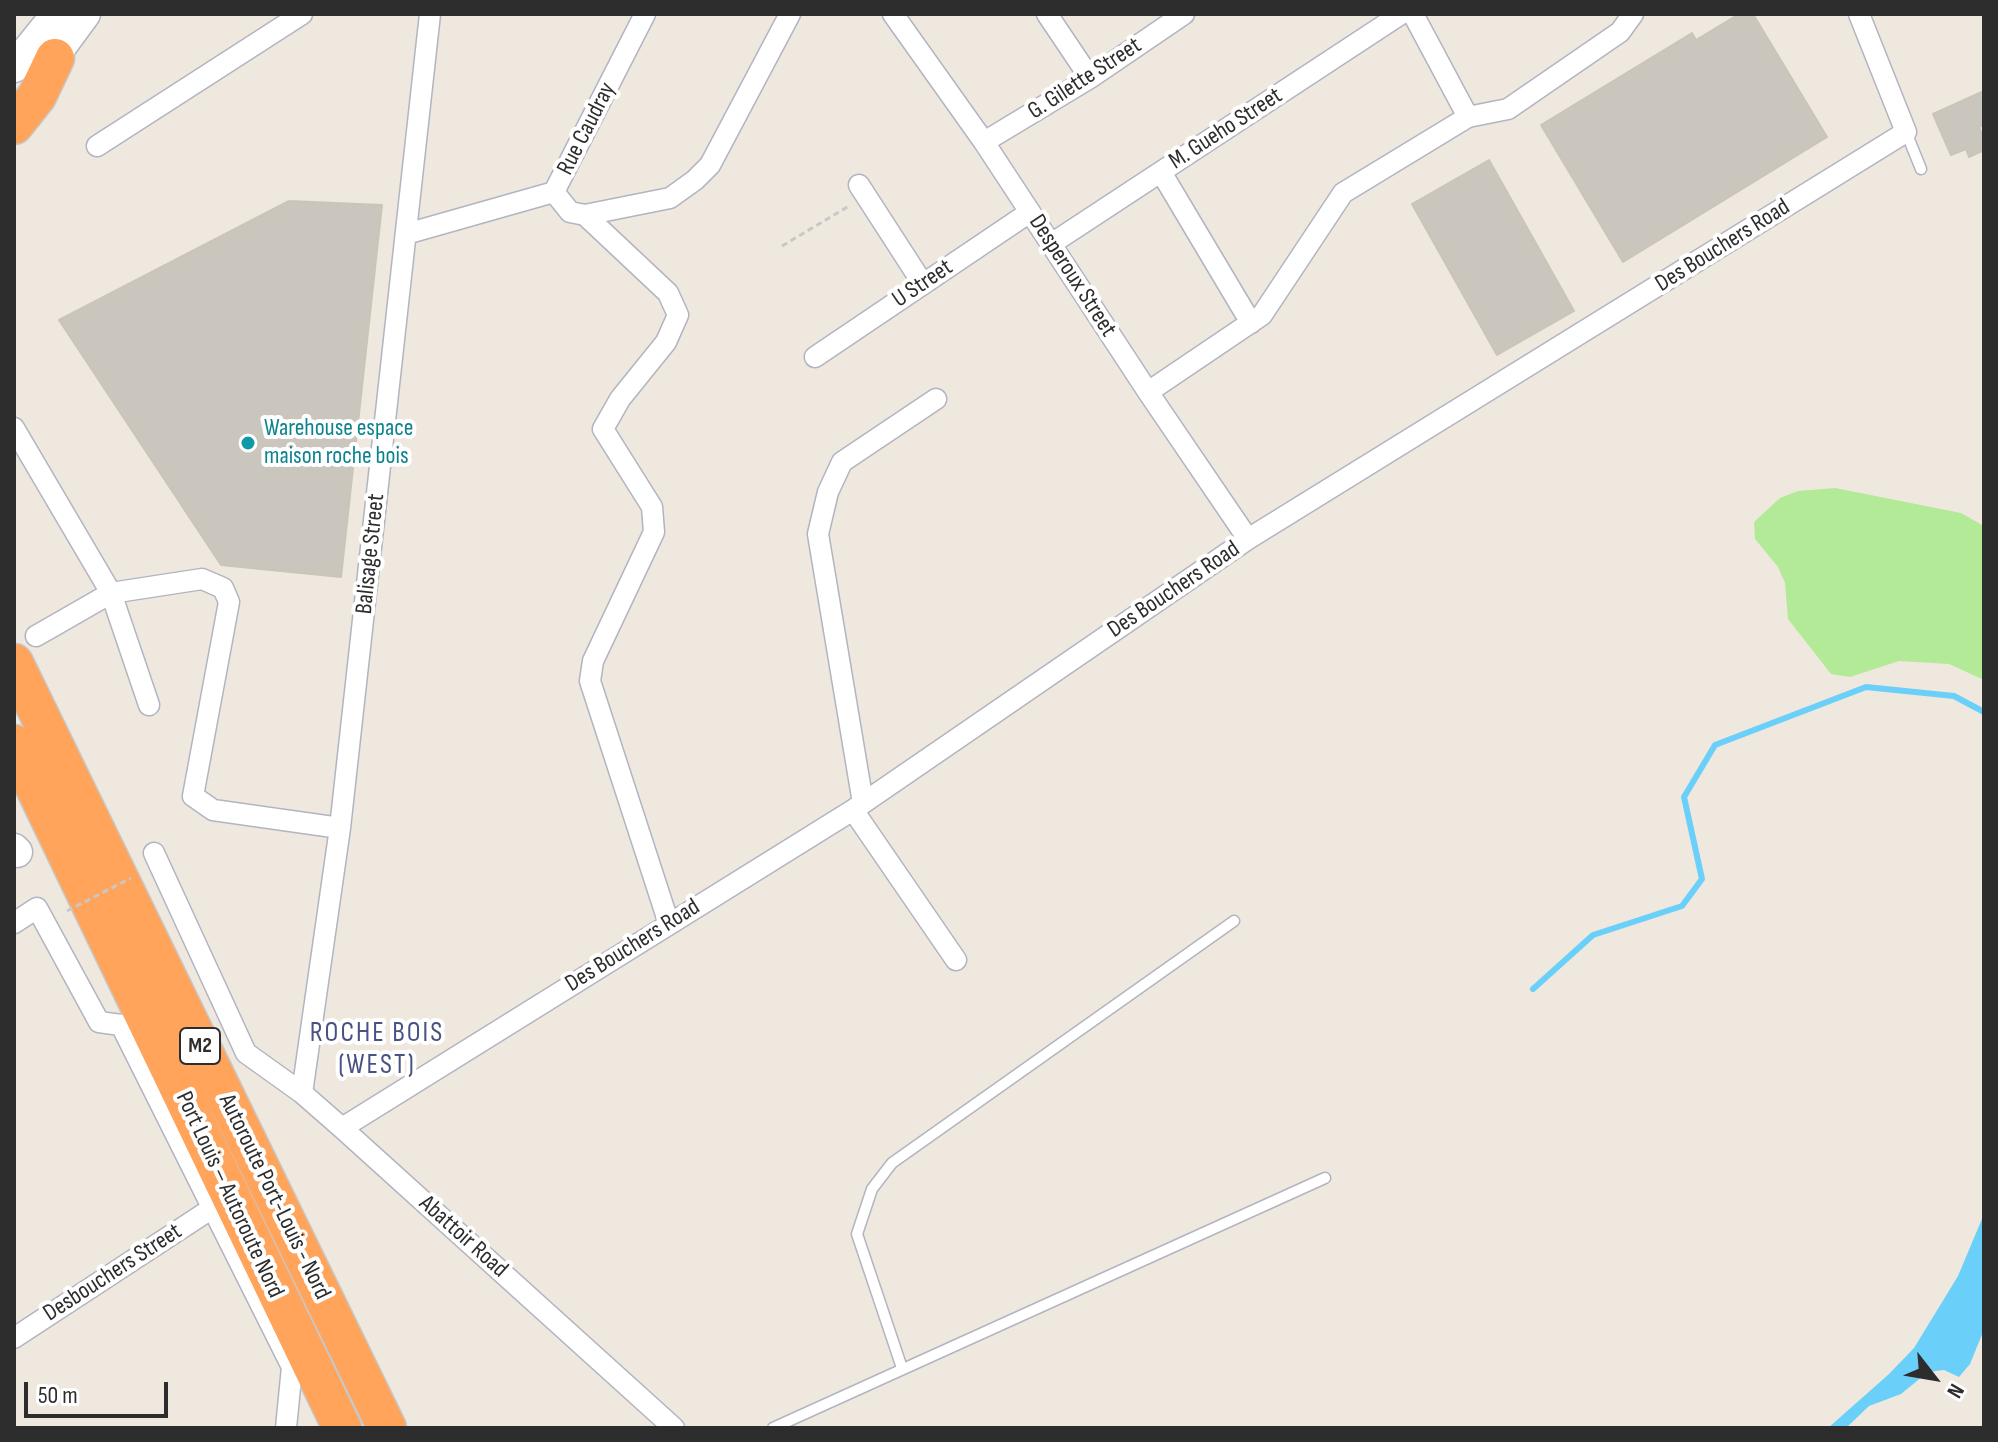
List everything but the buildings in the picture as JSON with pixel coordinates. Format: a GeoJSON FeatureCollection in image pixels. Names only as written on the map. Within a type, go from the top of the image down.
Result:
{"type":"FeatureCollection","features":[{"type":"Feature","properties":{"kind":"highway"},"geometry":{"type":"LineString","coordinates":[[14,125],[37,96],[55,58]]}},
{"type":"Feature","properties":{"kind":"highway","name":"Autoroute Port-Louis - Nord"},"geometry":{"type":"LineString","coordinates":[[25,650],[387,1428]]}},
{"type":"Feature","properties":{"kind":"highway","name":"Port Louis – Autoroute Nord"},"geometry":{"type":"LineString","coordinates":[[14,744],[342,1428]]}},
{"type":"Feature","properties":{"kind":"main road"},"geometry":{"type":"LineString","coordinates":[[14,67],[57,14]]}},
{"type":"Feature","properties":{"kind":"main road"},"geometry":{"type":"LineString","coordinates":[[14,105],[55,58],[85,14]]}},
{"type":"Feature","properties":{"kind":"street"},"geometry":{"type":"LineString","coordinates":[[97,146],[302,14]]}},
{"type":"Feature","properties":{"kind":"street","name":"Balisage Street"},"geometry":{"type":"LineString","coordinates":[[302,1093],[340,828],[430,14]]}},
{"type":"Feature","properties":{"kind":"street","name":"Rue Caudray"},"geometry":{"type":"LineString","coordinates":[[406,234],[554,192],[645,14]]}},
{"type":"Feature","properties":{"kind":"street"},"geometry":{"type":"LineString","coordinates":[[554,192],[570,212],[585,215],[670,198],[695,180],[710,165],[790,14]]}},
{"type":"Feature","properties":{"kind":"street","name":"Desperoux Street"},"geometry":{"type":"LineString","coordinates":[[893,14],[984,142],[1248,539]]}},
{"type":"Feature","properties":{"kind":"street"},"geometry":{"type":"LineString","coordinates":[[1047,14],[1090,78]]}},
{"type":"Feature","properties":{"kind":"street","name":"G. Gilette Street"},"geometry":{"type":"LineString","coordinates":[[984,142],[1090,78],[1184,14]]}},
{"type":"Feature","properties":{"kind":"street","name":"M. Gueho Street"},"geometry":{"type":"LineString","coordinates":[[1051,244],[1401,14]]}},
{"type":"Feature","properties":{"kind":"street"},"geometry":{"type":"LineString","coordinates":[[1413,14],[1468,117]]}},
{"type":"Feature","properties":{"kind":"street"},"geometry":{"type":"LineString","coordinates":[[1148,392],[1262,315],[1343,193],[1468,117],[1508,109],[1620,32],[1633,14]]}},
{"type":"Feature","properties":{"kind":"street"},"geometry":{"type":"LineString","coordinates":[[1859,14],[1906,132]]}},
{"type":"Feature","properties":{"kind":"street","name":"Des Bouchers Road"},"geometry":{"type":"LineString","coordinates":[[342,1128],[858,807],[1248,539],[1906,132]]}},
{"type":"Feature","properties":{"kind":"street"},"geometry":{"type":"LineString","coordinates":[[1161,172],[1251,323]]}},
{"type":"Feature","properties":{"kind":"street"},"geometry":{"type":"LineString","coordinates":[[862,190],[923,284]]}},
{"type":"Feature","properties":{"kind":"street","name":"U Street"},"geometry":{"type":"LineString","coordinates":[[815,357],[1030,212]]}},
{"type":"Feature","properties":{"kind":"street"},"geometry":{"type":"LineString","coordinates":[[585,215],[668,293],[678,315],[666,342],[620,399],[603,429],[652,507],[654,532],[593,661],[590,681],[669,924]]}},
{"type":"Feature","properties":{"kind":"street"},"geometry":{"type":"LineString","coordinates":[[936,399],[842,462],[828,492],[818,534],[858,807],[956,960]]}},
{"type":"Feature","properties":{"kind":"street"},"geometry":{"type":"LineString","coordinates":[[14,428],[111,593],[149,705]]}},
{"type":"Feature","properties":{"kind":"street"},"geometry":{"type":"LineString","coordinates":[[25,650],[111,593],[202,579],[223,588],[229,602],[193,796],[213,810],[340,828]]}},
{"type":"Feature","properties":{"kind":"street","name":"Abattoir Road"},"geometry":{"type":"LineString","coordinates":[[154,853],[246,1053],[302,1093],[342,1128],[674,1428]]}},
{"type":"Feature","properties":{"kind":"street"},"geometry":{"type":"LineString","coordinates":[[14,923],[37,908],[99,1022],[121,1025],[292,1367],[286,1428]]}},
{"type":"Feature","properties":{"kind":"street","name":"Desbouchers Street"},"geometry":{"type":"LineString","coordinates":[[14,1338],[211,1209]]}},
{"type":"Feature","properties":{"kind":"lane"},"geometry":{"type":"LineString","coordinates":[[1906,132],[1921,169]]}},
{"type":"Feature","properties":{"kind":"lane"},"geometry":{"type":"LineString","coordinates":[[902,1368],[857,1234],[872,1189],[892,1163],[1234,921]]}},
{"type":"Feature","properties":{"kind":"lane"},"geometry":{"type":"LineString","coordinates":[[773,1428],[1325,1178]]}},
{"type":"Feature","properties":{"kind":"path"},"geometry":{"type":"LineString","coordinates":[[782,246],[862,190]]}},
{"type":"Feature","properties":{"kind":"path"},"geometry":{"type":"LineString","coordinates":[[67,911],[131,878]]}},
{"type":"Feature","properties":{"kind":"green space"},"geometry":{"type":"Polygon","coordinates":[[[1835,488],[1961,513],[1984,526],[1984,680],[1949,664],[1899,661],[1850,677],[1831,674],[1788,619],[1785,583],[1778,567],[1755,539],[1754,522],[1780,498],[1798,491],[1835,488]]]}},
{"type":"Feature","properties":{"kind":"water"},"geometry":{"type":"Polygon","coordinates":[[[1984,1214],[1983,1332],[1970,1364],[1959,1377],[1944,1370],[1928,1372],[1901,1394],[1869,1406],[1846,1428],[1828,1428],[1914,1348],[1958,1276],[1984,1214]]]}},
{"type":"Feature","properties":{"kind":"waterway"},"geometry":{"type":"LineString","coordinates":[[1533,989],[1593,935],[1682,906],[1702,879],[1684,797],[1715,745],[1866,687],[1954,696],[1984,712]]}},
{"type":"Feature","properties":{"kind":"place","name":"Warehouse espace maison roche bois"},"geometry":{"type":"Point","coordinates":[248,443]}},
{"type":"Feature","properties":{"kind":"district","name":"ROCHE BOIS (WEST)"},"geometry":{"type":"Point","coordinates":[377,1050]}}]}
